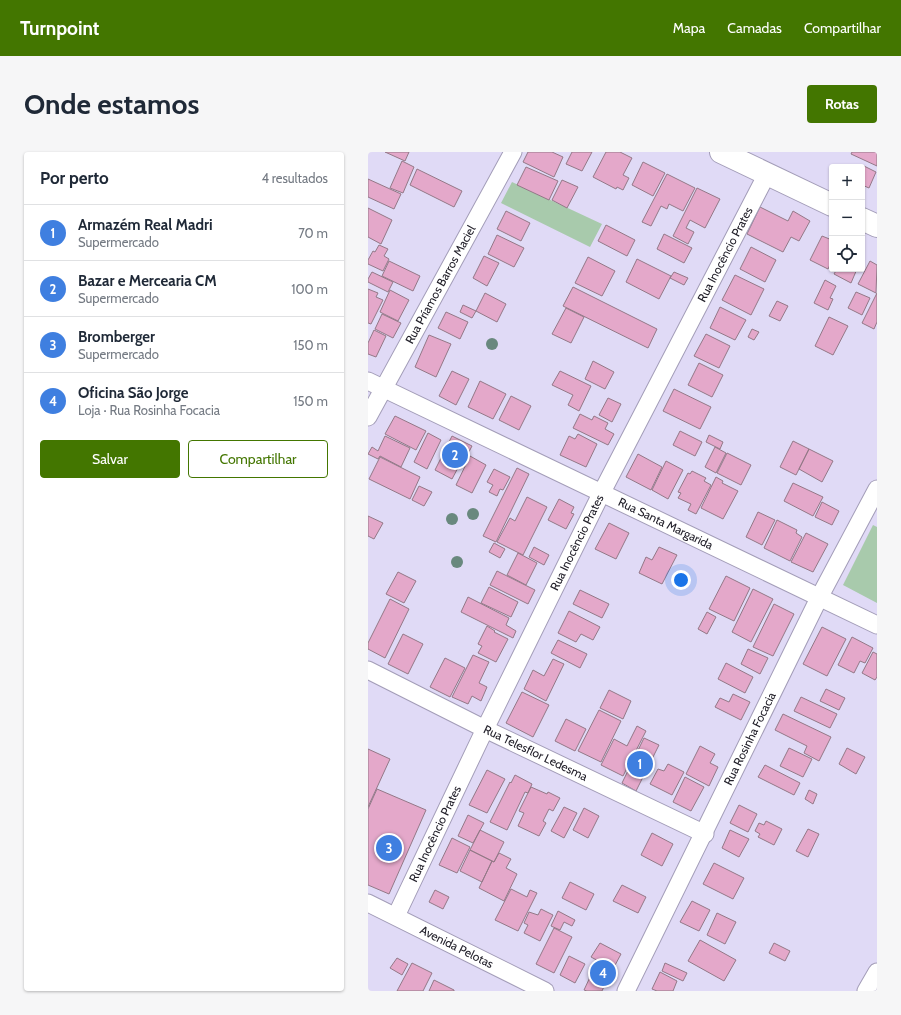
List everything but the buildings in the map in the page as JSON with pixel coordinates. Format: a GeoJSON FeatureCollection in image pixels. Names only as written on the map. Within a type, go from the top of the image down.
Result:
{"type":"FeatureCollection","features":[{"type":"Feature","properties":{"kind":"main road"},"geometry":{"type":"LineString","coordinates":[[721,152],[829,204]]}},
{"type":"Feature","properties":{"kind":"main road"},"geometry":{"type":"LineString","coordinates":[[865,220],[877,226]]}},
{"type":"Feature","properties":{"kind":"street","name":"Rua Príamos Barros Maciel"},"geometry":{"type":"LineString","coordinates":[[368,417],[513,152]]}},
{"type":"Feature","properties":{"kind":"street","name":"Rua Inocêncio Prates"},"geometry":{"type":"LineString","coordinates":[[396,916],[485,729],[602,492],[767,174]]}},
{"type":"Feature","properties":{"kind":"street","name":"Rua Santa Margarida"},"geometry":{"type":"LineString","coordinates":[[368,381],[820,596],[877,625]]}},
{"type":"Feature","properties":{"kind":"street","name":"Rua Rosinha Focacia"},"geometry":{"type":"LineString","coordinates":[[626,991],[705,834],[820,596],[877,489]]}},
{"type":"Feature","properties":{"kind":"street","name":"Rua Telesflor Ledesma"},"geometry":{"type":"LineString","coordinates":[[368,670],[485,729],[705,834]]}},
{"type":"Feature","properties":{"kind":"street","name":"Avenida Pelotas"},"geometry":{"type":"LineString","coordinates":[[368,903],[545,991]]}},
{"type":"Feature","properties":{"kind":"street"},"geometry":{"type":"LineString","coordinates":[[866,991],[877,972]]}},
{"type":"Feature","properties":{"kind":"green space"},"geometry":{"type":"Polygon","coordinates":[[[512,182],[602,224],[590,247],[501,203],[512,182]]]}},
{"type":"Feature","properties":{"kind":"green space"},"geometry":{"type":"Polygon","coordinates":[[[873,525],[877,527],[877,603],[843,585],[873,525]]]}},
{"type":"Feature","properties":{"kind":"place","name":"Bazar e Mercearia CM"},"geometry":{"type":"Point","coordinates":[455,455]}},
{"type":"Feature","properties":{"kind":"place","name":"Armazém Real Madri"},"geometry":{"type":"Point","coordinates":[640,764]}},
{"type":"Feature","properties":{"kind":"place","name":"Bromberger"},"geometry":{"type":"Point","coordinates":[389,848]}},
{"type":"Feature","properties":{"kind":"place","name":"Oficina São Jorge"},"geometry":{"type":"Point","coordinates":[603,973]}}]}
